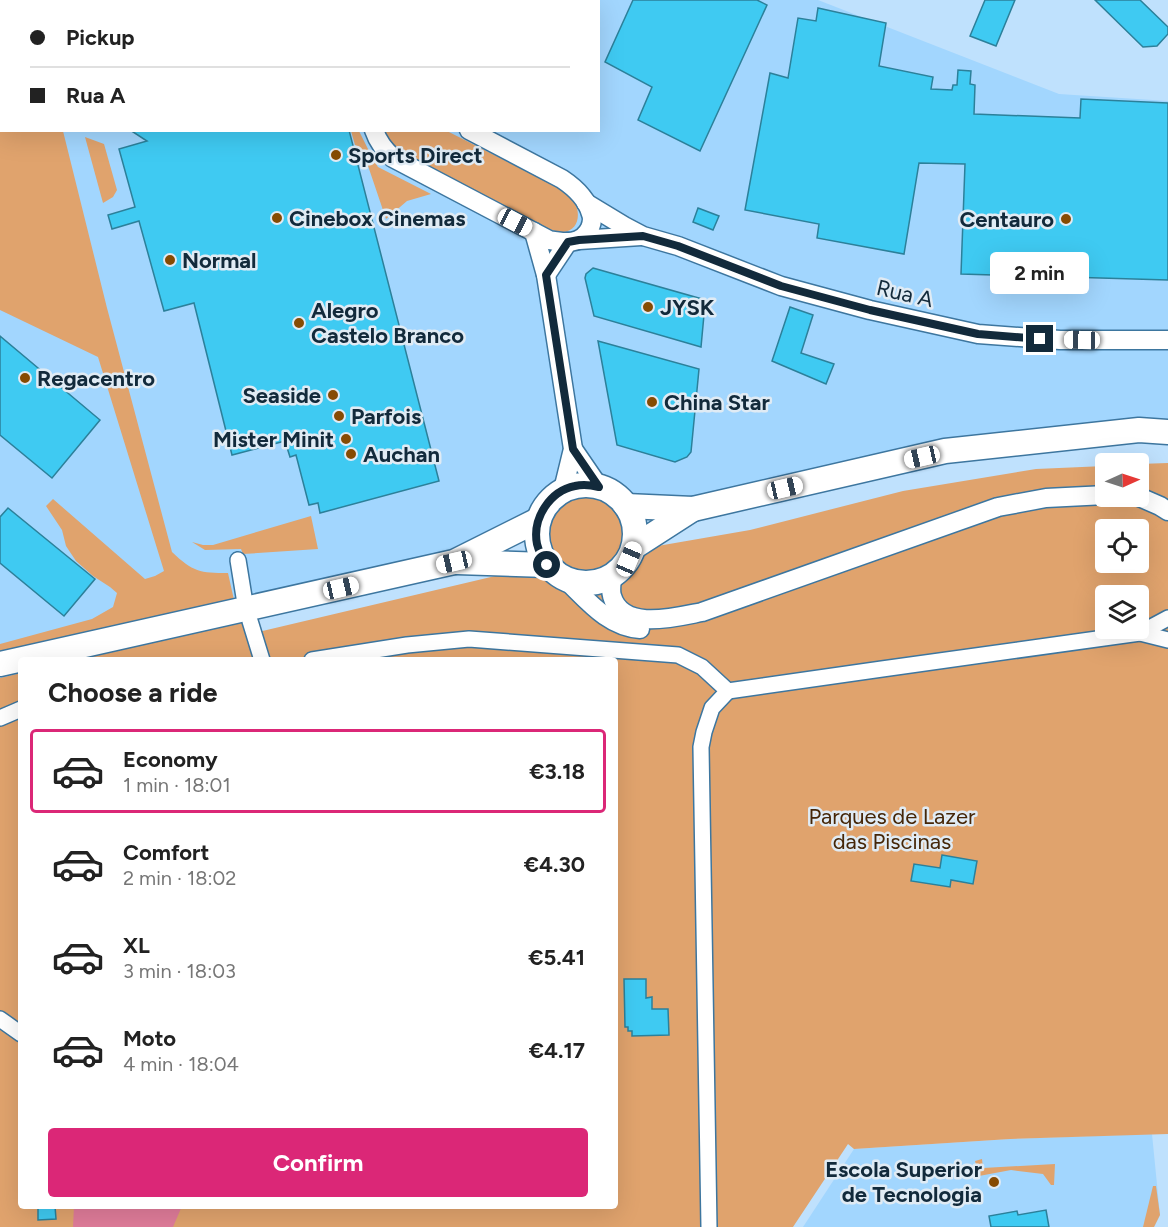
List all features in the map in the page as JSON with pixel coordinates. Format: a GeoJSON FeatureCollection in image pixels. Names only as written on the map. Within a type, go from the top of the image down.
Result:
{"type":"FeatureCollection","features":[{"type":"Feature","properties":{"kind":"main road"},"geometry":{"type":"LineString","coordinates":[[626,506],[693,509],[945,451],[1138,430],[1168,432]]}},
{"type":"Feature","properties":{"kind":"main road"},"geometry":{"type":"LineString","coordinates":[[454,562],[556,573],[577,583],[601,582],[622,569],[634,547],[633,519],[626,506],[615,494],[599,487],[574,486],[552,498],[544,508],[538,520],[537,544],[541,555],[556,573]]}},
{"type":"Feature","properties":{"kind":"main road"},"geometry":{"type":"LineString","coordinates":[[634,547],[693,509]]}},
{"type":"Feature","properties":{"kind":"main road"},"geometry":{"type":"LineString","coordinates":[[31,657],[454,562],[538,520]]}},
{"type":"Feature","properties":{"kind":"main road"},"geometry":{"type":"LineString","coordinates":[[0,664],[18,660]]}},
{"type":"Feature","properties":{"kind":"street","name":"Rua A"},"geometry":{"type":"LineString","coordinates":[[374,132],[383,149],[393,158],[549,240],[573,241],[643,236]]}},
{"type":"Feature","properties":{"kind":"street","name":"Rua A"},"geometry":{"type":"LineString","coordinates":[[474,132],[562,179],[573,187],[586,203],[643,236],[678,246],[781,286],[870,310],[978,334],[1060,340],[1168,340]]}},
{"type":"Feature","properties":{"kind":"street"},"geometry":{"type":"LineString","coordinates":[[546,275],[573,241],[587,233],[592,220],[586,203]]}},
{"type":"Feature","properties":{"kind":"street"},"geometry":{"type":"LineString","coordinates":[[534,232],[546,275],[573,449],[563,490]]}},
{"type":"Feature","properties":{"kind":"street"},"geometry":{"type":"LineString","coordinates":[[573,449],[599,487]]}},
{"type":"Feature","properties":{"kind":"street"},"geometry":{"type":"LineString","coordinates":[[1149,496],[1164,495],[1168,498]]}},
{"type":"Feature","properties":{"kind":"street"},"geometry":{"type":"LineString","coordinates":[[612,576],[611,594],[617,607],[627,615],[641,619],[665,619],[702,612],[998,507],[1046,498],[1095,496]]}},
{"type":"Feature","properties":{"kind":"street"},"geometry":{"type":"LineString","coordinates":[[1149,501],[1168,511]]}},
{"type":"Feature","properties":{"kind":"street"},"geometry":{"type":"LineString","coordinates":[[238,560],[243,597]]}},
{"type":"Feature","properties":{"kind":"street"},"geometry":{"type":"LineString","coordinates":[[556,573],[597,610],[613,621],[635,629],[658,631],[678,627],[702,612]]}},
{"type":"Feature","properties":{"kind":"street"},"geometry":{"type":"LineString","coordinates":[[1149,628],[1168,618]]}},
{"type":"Feature","properties":{"kind":"street"},"geometry":{"type":"LineString","coordinates":[[250,621],[261,657]]}},
{"type":"Feature","properties":{"kind":"street"},"geometry":{"type":"LineString","coordinates":[[1149,635],[1168,640]]}},
{"type":"Feature","properties":{"kind":"street"},"geometry":{"type":"LineString","coordinates":[[331,657],[407,645],[469,639],[678,655],[702,667],[728,691]]}},
{"type":"Feature","properties":{"kind":"street"},"geometry":{"type":"LineString","coordinates":[[709,1227],[701,747],[712,708],[728,691],[1096,639]]}},
{"type":"Feature","properties":{"kind":"street"},"geometry":{"type":"LineString","coordinates":[[0,718],[18,710]]}},
{"type":"Feature","properties":{"kind":"street"},"geometry":{"type":"LineString","coordinates":[[0,1020],[18,1032]]}},
{"type":"Feature","properties":{"kind":"shaded area"},"geometry":{"type":"Polygon","coordinates":[[[600,0],[818,0],[1059,94],[1168,101],[1168,429],[917,453],[0,653],[0,132],[600,132],[600,0]]]}},
{"type":"Feature","properties":{"kind":"shaded area","name":"Escola Superior de Tecnologia"},"geometry":{"type":"Polygon","coordinates":[[[1152,1134],[1160,1215],[1154,1227],[803,1227],[854,1149],[1010,1139],[1152,1134]]]}},
{"type":"Feature","properties":{"kind":"shaded area"},"geometry":{"type":"Polygon","coordinates":[[[74,1209],[181,1209],[173,1227],[73,1227],[74,1209]]]}},
{"type":"Feature","properties":{"kind":"green space"},"geometry":{"type":"Polygon","coordinates":[[[0,132],[63,132],[172,552],[197,570],[228,573],[234,600],[0,656],[0,644],[92,619],[113,607],[117,593],[76,561],[66,546],[62,530],[46,506],[53,499],[145,579],[164,571],[98,357],[0,310],[0,132]]]}},
{"type":"Feature","properties":{"kind":"green space"},"geometry":{"type":"Polygon","coordinates":[[[351,132],[360,132],[378,167],[431,194],[407,201],[386,219],[364,154],[355,145],[351,132]]]}},
{"type":"Feature","properties":{"kind":"green space"},"geometry":{"type":"Polygon","coordinates":[[[384,132],[449,132],[561,189],[575,203],[578,212],[577,222],[568,231],[549,229],[392,147],[384,132]]]}},
{"type":"Feature","properties":{"kind":"green space"},"geometry":{"type":"Polygon","coordinates":[[[85,137],[104,144],[117,190],[113,197],[103,203],[85,137]]]}},
{"type":"Feature","properties":{"kind":"green space","name":"Parques de Lazer das Piscinas"},"geometry":{"type":"Polygon","coordinates":[[[1168,463],[1168,1134],[1010,1139],[854,1149],[848,1144],[793,1227],[0,1227],[0,678],[18,674],[18,1209],[618,1209],[618,657],[90,657],[250,621],[254,633],[554,562],[546,547],[545,527],[550,513],[570,496],[583,494],[597,496],[609,502],[619,511],[626,528],[623,552],[750,530],[903,491],[1036,469],[1095,466],[1095,507],[1149,507],[1149,464],[1168,463]]]}},
{"type":"Feature","properties":{"kind":"green space"},"geometry":{"type":"Polygon","coordinates":[[[311,516],[318,549],[243,554],[241,549],[205,550],[192,542],[213,545],[311,516]]]}},
{"type":"Feature","properties":{"kind":"green space"},"geometry":{"type":"Polygon","coordinates":[[[982,1159],[983,1168],[1055,1164],[1054,1185],[1051,1185],[1043,1174],[1011,1170],[979,1176],[975,1161],[982,1159]]]}},
{"type":"Feature","properties":{"kind":"green space"},"geometry":{"type":"Polygon","coordinates":[[[1153,1186],[1156,1186],[1160,1215],[1154,1227],[1143,1227],[1153,1186]]]}},
{"type":"Feature","properties":{"kind":"building"},"geometry":{"type":"Polygon","coordinates":[[[633,0],[757,0],[767,5],[700,151],[638,120],[652,87],[605,62],[633,0]]]}},
{"type":"Feature","properties":{"kind":"building"},"geometry":{"type":"Polygon","coordinates":[[[985,0],[1015,0],[996,46],[970,36],[985,0]]]}},
{"type":"Feature","properties":{"kind":"building"},"geometry":{"type":"Polygon","coordinates":[[[1095,0],[1140,0],[1168,27],[1168,34],[1157,46],[1143,47],[1095,0]]]}},
{"type":"Feature","properties":{"kind":"building"},"geometry":{"type":"Polygon","coordinates":[[[818,8],[886,23],[879,66],[933,77],[931,89],[952,90],[953,85],[957,85],[958,70],[971,71],[970,84],[975,85],[974,114],[1080,118],[1081,99],[1168,103],[1168,280],[961,274],[965,164],[919,163],[904,254],[817,238],[819,224],[745,210],[770,73],[788,78],[798,18],[816,21],[818,8]]]}},
{"type":"Feature","properties":{"kind":"building","name":"Alegro Castelo Branco"},"geometry":{"type":"Polygon","coordinates":[[[133,132],[350,132],[439,481],[320,513],[318,503],[309,505],[296,455],[290,457],[285,441],[232,455],[194,303],[164,311],[139,221],[112,229],[108,215],[135,207],[119,149],[147,141],[133,132]]]}},
{"type":"Feature","properties":{"kind":"building"},"geometry":{"type":"Polygon","coordinates":[[[698,208],[719,216],[713,230],[693,222],[698,208]]]}},
{"type":"Feature","properties":{"kind":"building","name":"JYSK"},"geometry":{"type":"Polygon","coordinates":[[[593,268],[702,299],[705,304],[701,347],[594,316],[585,278],[593,268]]]}},
{"type":"Feature","properties":{"kind":"building"},"geometry":{"type":"Polygon","coordinates":[[[790,307],[813,315],[801,353],[834,364],[826,384],[772,361],[790,307]]]}},
{"type":"Feature","properties":{"kind":"building","name":"Regacentro"},"geometry":{"type":"Polygon","coordinates":[[[0,336],[100,420],[52,478],[0,435],[0,336]]]}},
{"type":"Feature","properties":{"kind":"building","name":"China Star"},"geometry":{"type":"Polygon","coordinates":[[[598,341],[699,369],[691,452],[687,457],[675,462],[617,445],[598,341]]]}},
{"type":"Feature","properties":{"kind":"building"},"geometry":{"type":"Polygon","coordinates":[[[8,508],[95,579],[64,616],[0,563],[0,517],[8,508]]]}},
{"type":"Feature","properties":{"kind":"building"},"geometry":{"type":"Polygon","coordinates":[[[942,855],[977,861],[973,884],[951,880],[950,887],[911,881],[914,864],[940,868],[942,855]]]}},
{"type":"Feature","properties":{"kind":"building"},"geometry":{"type":"Polygon","coordinates":[[[624,979],[646,979],[646,998],[652,997],[652,1009],[668,1009],[669,1035],[632,1036],[632,1031],[628,1031],[628,1027],[625,1027],[624,979]]]}},
{"type":"Feature","properties":{"kind":"building"},"geometry":{"type":"Polygon","coordinates":[[[38,1209],[55,1209],[56,1219],[38,1220],[38,1209]]]}},
{"type":"Feature","properties":{"kind":"building"},"geometry":{"type":"Polygon","coordinates":[[[1046,1210],[1049,1227],[991,1227],[989,1216],[1017,1211],[1018,1215],[1046,1210]]]}},
{"type":"Feature","properties":{"kind":"place","name":"Sports Direct"},"geometry":{"type":"Point","coordinates":[336,155]}},
{"type":"Feature","properties":{"kind":"place","name":"Cinebox Cinemas"},"geometry":{"type":"Point","coordinates":[277,218]}},
{"type":"Feature","properties":{"kind":"place","name":"Centauro"},"geometry":{"type":"Point","coordinates":[1066,219]}},
{"type":"Feature","properties":{"kind":"place","name":"Normal"},"geometry":{"type":"Point","coordinates":[170,260]}},
{"type":"Feature","properties":{"kind":"place","name":"JYSK"},"geometry":{"type":"Point","coordinates":[648,307]}},
{"type":"Feature","properties":{"kind":"place","name":"Alegro Castelo Branco"},"geometry":{"type":"Point","coordinates":[299,323]}},
{"type":"Feature","properties":{"kind":"place","name":"Regacentro"},"geometry":{"type":"Point","coordinates":[25,378]}},
{"type":"Feature","properties":{"kind":"place","name":"Seaside"},"geometry":{"type":"Point","coordinates":[333,395]}},
{"type":"Feature","properties":{"kind":"place","name":"China Star"},"geometry":{"type":"Point","coordinates":[652,402]}},
{"type":"Feature","properties":{"kind":"place","name":"Parfois"},"geometry":{"type":"Point","coordinates":[339,416]}},
{"type":"Feature","properties":{"kind":"place","name":"Mister Minit"},"geometry":{"type":"Point","coordinates":[346,439]}},
{"type":"Feature","properties":{"kind":"place","name":"Auchan"},"geometry":{"type":"Point","coordinates":[351,454]}},
{"type":"Feature","properties":{"kind":"place","name":"Escola Superior de Tecnologia"},"geometry":{"type":"Point","coordinates":[994,1182]}},
{"type":"Feature","properties":{"kind":"route"},"geometry":{"type":"LineString","coordinates":[[547,565],[537,544],[536,532],[538,520],[544,508],[563,490],[574,486],[599,487],[573,449],[546,275],[568,242],[643,236],[662,240],[781,286],[870,310],[978,334],[1040,339]]}}]}
